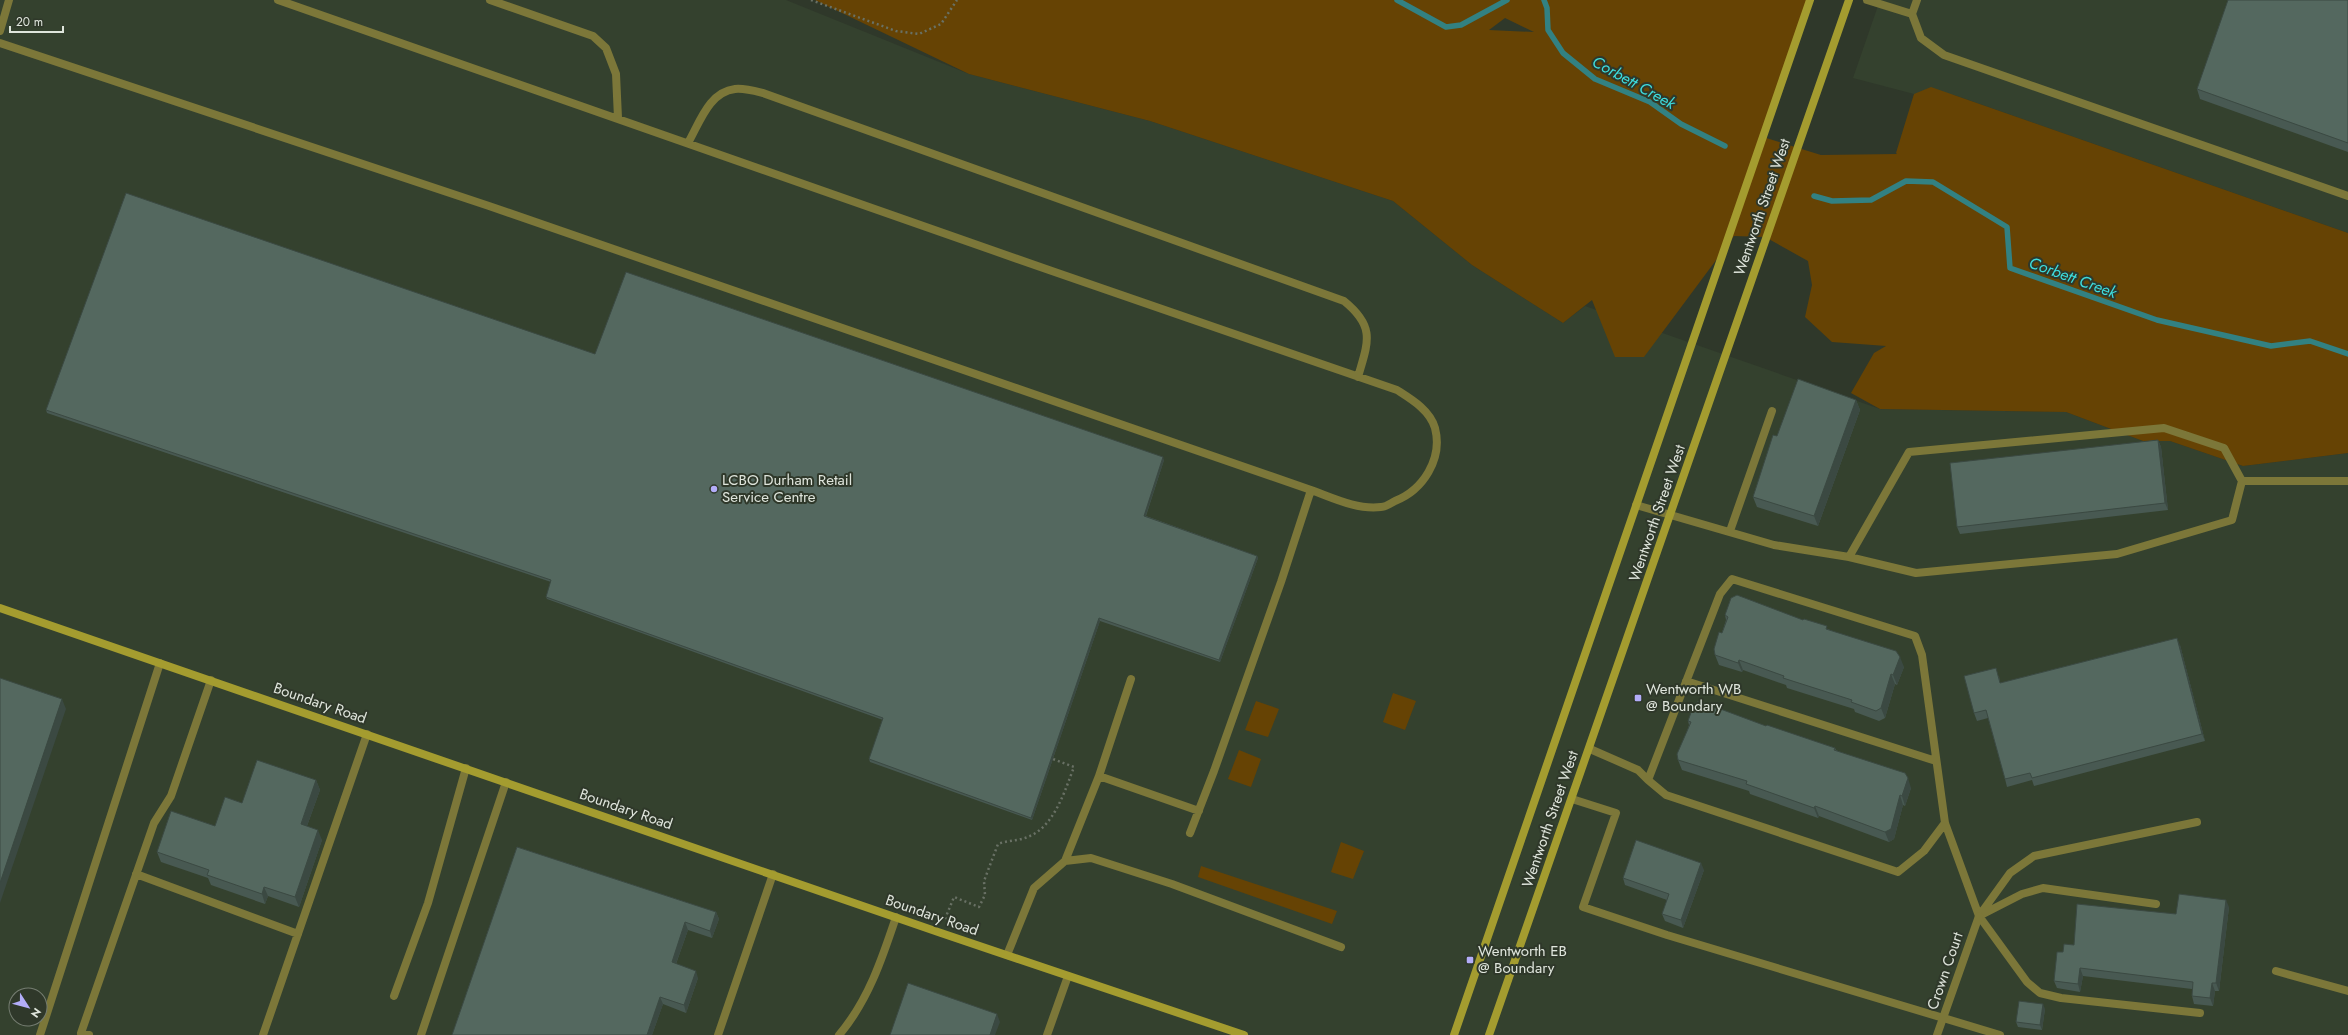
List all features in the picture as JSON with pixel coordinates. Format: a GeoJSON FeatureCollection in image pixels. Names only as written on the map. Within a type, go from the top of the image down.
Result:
{"type":"FeatureCollection","features":[{"type":"Feature","properties":{"kind":"main road","name":"Wentworth Street West"},"geometry":{"type":"LineString","coordinates":[[1454,1035],[1810,0]]}},
{"type":"Feature","properties":{"kind":"main road","name":"Wentworth Street West"},"geometry":{"type":"LineString","coordinates":[[1489,1035],[1590,749],[1849,0]]}},
{"type":"Feature","properties":{"kind":"main road","name":"Boundary Road"},"geometry":{"type":"LineString","coordinates":[[0,608],[1007,956],[1244,1035]]}},
{"type":"Feature","properties":{"kind":"street"},"geometry":{"type":"LineString","coordinates":[[0,31],[9,0]]}},
{"type":"Feature","properties":{"kind":"street"},"geometry":{"type":"LineString","coordinates":[[0,43],[489,206],[1354,505],[1382,507],[1407,496],[1428,475],[1436,454],[1435,427],[1420,406],[1397,390],[1049,270],[278,0]]}},
{"type":"Feature","properties":{"kind":"street"},"geometry":{"type":"LineString","coordinates":[[490,0],[593,36],[606,48],[616,74],[618,118]]}},
{"type":"Feature","properties":{"kind":"street"},"geometry":{"type":"LineString","coordinates":[[1867,0],[1912,14]]}},
{"type":"Feature","properties":{"kind":"street"},"geometry":{"type":"LineString","coordinates":[[1917,0],[1912,14],[1921,38],[1944,55],[2348,196]]}},
{"type":"Feature","properties":{"kind":"street"},"geometry":{"type":"LineString","coordinates":[[688,143],[711,100],[723,91],[737,88],[763,92],[1344,301],[1358,312],[1368,331],[1366,349],[1358,377]]}},
{"type":"Feature","properties":{"kind":"street"},"geometry":{"type":"LineString","coordinates":[[1730,531],[1772,411]]}},
{"type":"Feature","properties":{"kind":"street"},"geometry":{"type":"LineString","coordinates":[[1636,505],[1774,545],[1849,557],[1916,573],[2117,554],[2232,520],[2242,481],[2224,448],[2164,428],[1909,452],[1849,557]]}},
{"type":"Feature","properties":{"kind":"street"},"geometry":{"type":"LineString","coordinates":[[2242,481],[2348,481]]}},
{"type":"Feature","properties":{"kind":"street"},"geometry":{"type":"LineString","coordinates":[[1190,833],[1281,582],[1310,490]]}},
{"type":"Feature","properties":{"kind":"street"},"geometry":{"type":"LineString","coordinates":[[1648,780],[1720,594],[1732,579],[1915,636],[1922,655],[1945,823],[1979,916],[2027,982],[2040,993],[2061,998],[2200,1013]]}},
{"type":"Feature","properties":{"kind":"street"},"geometry":{"type":"LineString","coordinates":[[40,1035],[160,663]]}},
{"type":"Feature","properties":{"kind":"street"},"geometry":{"type":"LineString","coordinates":[[1007,956],[1034,888],[1065,861],[1099,776],[1131,679]]}},
{"type":"Feature","properties":{"kind":"street"},"geometry":{"type":"LineString","coordinates":[[89,1035],[81,1033],[154,823],[172,796],[211,680]]}},
{"type":"Feature","properties":{"kind":"street"},"geometry":{"type":"LineString","coordinates":[[1686,681],[1936,761]]}},
{"type":"Feature","properties":{"kind":"street"},"geometry":{"type":"LineString","coordinates":[[263,1035],[367,734]]}},
{"type":"Feature","properties":{"kind":"street"},"geometry":{"type":"LineString","coordinates":[[1590,749],[1638,770],[1666,795],[1898,872],[1924,852],[1945,823]]}},
{"type":"Feature","properties":{"kind":"street"},"geometry":{"type":"LineString","coordinates":[[394,996],[428,903],[466,768]]}},
{"type":"Feature","properties":{"kind":"street"},"geometry":{"type":"LineString","coordinates":[[1099,776],[1199,811]]}},
{"type":"Feature","properties":{"kind":"street"},"geometry":{"type":"LineString","coordinates":[[421,1035],[506,782]]}},
{"type":"Feature","properties":{"kind":"street"},"geometry":{"type":"LineString","coordinates":[[1572,799],[1616,813],[1584,907],[1667,935],[2000,1035]]}},
{"type":"Feature","properties":{"kind":"street","name":"Crown Court"},"geometry":{"type":"LineString","coordinates":[[1937,1035],[1979,916],[2010,873],[2034,856],[2196,822]]}},
{"type":"Feature","properties":{"kind":"street"},"geometry":{"type":"LineString","coordinates":[[1065,861],[1091,858],[1172,884],[1341,947]]}},
{"type":"Feature","properties":{"kind":"street"},"geometry":{"type":"LineString","coordinates":[[136,874],[298,934]]}},
{"type":"Feature","properties":{"kind":"street"},"geometry":{"type":"LineString","coordinates":[[718,1035],[772,874]]}},
{"type":"Feature","properties":{"kind":"street"},"geometry":{"type":"LineString","coordinates":[[1979,916],[2022,894],[2043,888],[2156,904]]}},
{"type":"Feature","properties":{"kind":"street"},"geometry":{"type":"LineString","coordinates":[[839,1035],[851,1021],[877,974],[896,917]]}},
{"type":"Feature","properties":{"kind":"street"},"geometry":{"type":"LineString","coordinates":[[2276,971],[2348,991]]}},
{"type":"Feature","properties":{"kind":"street"},"geometry":{"type":"LineString","coordinates":[[1048,1035],[1068,976]]}},
{"type":"Feature","properties":{"kind":"path"},"geometry":{"type":"LineString","coordinates":[[810,0],[896,31],[919,34],[941,24],[957,0]]}},
{"type":"Feature","properties":{"kind":"path"},"geometry":{"type":"LineString","coordinates":[[946,919],[954,897],[979,907],[984,895],[984,881],[998,844],[1008,840],[1031,836],[1049,819],[1074,767],[1053,759]]}},
{"type":"Feature","properties":{"kind":"shaded area"},"geometry":{"type":"Polygon","coordinates":[[[0,0],[786,0],[969,74],[1150,121],[1393,201],[1472,265],[1563,323],[1585,306],[1880,409],[2066,412],[2143,441],[2170,441],[2243,466],[2348,453],[2348,1035],[0,1035],[0,0]]]}},
{"type":"Feature","properties":{"kind":"shaded area"},"geometry":{"type":"Polygon","coordinates":[[[815,0],[1810,0],[1763,137],[1821,155],[1897,154],[1896,153],[1914,94],[1931,87],[2348,233],[2348,453],[2243,466],[2170,441],[2143,441],[2066,412],[1880,409],[1851,393],[1874,353],[1886,346],[1832,342],[1805,317],[1812,285],[1808,261],[1765,237],[1734,236],[1644,357],[1615,357],[1592,300],[1563,323],[1472,265],[1393,201],[1150,121],[969,74],[815,0]],[[1505,18],[1489,30],[1534,32],[1505,18]]]}},
{"type":"Feature","properties":{"kind":"shaded area"},"geometry":{"type":"Polygon","coordinates":[[[1880,0],[2348,0],[2348,233],[1954,95],[1914,94],[1853,78],[1880,0]]]}},
{"type":"Feature","properties":{"kind":"shaded area"},"geometry":{"type":"Polygon","coordinates":[[[1393,693],[1416,701],[1405,730],[1383,722],[1393,693]]]}},
{"type":"Feature","properties":{"kind":"shaded area"},"geometry":{"type":"Polygon","coordinates":[[[1256,701],[1279,709],[1268,737],[1245,730],[1256,701]]]}},
{"type":"Feature","properties":{"kind":"shaded area"},"geometry":{"type":"Polygon","coordinates":[[[1239,750],[1261,759],[1251,787],[1228,779],[1239,750]]]}},
{"type":"Feature","properties":{"kind":"shaded area"},"geometry":{"type":"Polygon","coordinates":[[[1341,842],[1364,851],[1353,879],[1331,872],[1341,842]]]}},
{"type":"Feature","properties":{"kind":"shaded area"},"geometry":{"type":"Polygon","coordinates":[[[1201,866],[1337,911],[1332,924],[1198,877],[1201,866]]]}},
{"type":"Feature","properties":{"kind":"building"},"geometry":{"type":"Polygon","coordinates":[[[2228,0],[2348,0],[2348,143],[2197,89],[2228,0]]]}},
{"type":"Feature","properties":{"kind":"building","name":"LCBO Durham Retail Service Centre"},"geometry":{"type":"Polygon","coordinates":[[[126,193],[595,354],[626,272],[1163,457],[1144,516],[1257,556],[1219,660],[1099,618],[1031,818],[869,759],[883,718],[546,597],[551,580],[46,410],[126,193]]]}},
{"type":"Feature","properties":{"kind":"building"},"geometry":{"type":"Polygon","coordinates":[[[1798,379],[1856,400],[1814,516],[1753,497],[1773,435],[1777,436],[1798,379]]]}},
{"type":"Feature","properties":{"kind":"building"},"geometry":{"type":"Polygon","coordinates":[[[2158,440],[2165,503],[1957,527],[1950,463],[2158,440]]]}},
{"type":"Feature","properties":{"kind":"building"},"geometry":{"type":"Polygon","coordinates":[[[1737,595],[1803,620],[1804,619],[1827,626],[1826,629],[1896,651],[1900,657],[1893,675],[1891,674],[1881,708],[1876,711],[1851,702],[1852,700],[1783,678],[1784,676],[1739,660],[1738,663],[1715,655],[1714,649],[1719,632],[1722,633],[1728,617],[1725,615],[1731,598],[1737,595]]]}},
{"type":"Feature","properties":{"kind":"building"},"geometry":{"type":"Polygon","coordinates":[[[2177,638],[2202,734],[2032,778],[2030,773],[2005,779],[1986,710],[1974,713],[1964,676],[1996,668],[2000,683],[2177,638]]]}},
{"type":"Feature","properties":{"kind":"building"},"geometry":{"type":"Polygon","coordinates":[[[0,678],[62,699],[0,883],[0,678]]]}},
{"type":"Feature","properties":{"kind":"building"},"geometry":{"type":"Polygon","coordinates":[[[1699,701],[1766,726],[1767,725],[1835,748],[1834,750],[1905,773],[1908,778],[1902,796],[1900,795],[1891,829],[1885,832],[1815,806],[1814,808],[1746,784],[1747,781],[1678,760],[1677,754],[1691,722],[1688,721],[1694,704],[1699,701]]]}},
{"type":"Feature","properties":{"kind":"building"},"geometry":{"type":"Polygon","coordinates":[[[257,760],[316,780],[301,824],[318,830],[295,897],[264,887],[262,894],[207,875],[209,870],[157,852],[171,811],[215,826],[225,797],[242,803],[257,760]]]}},
{"type":"Feature","properties":{"kind":"building"},"geometry":{"type":"Polygon","coordinates":[[[1636,840],[1701,863],[1681,920],[1662,914],[1669,894],[1623,878],[1636,840]]]}},
{"type":"Feature","properties":{"kind":"building"},"geometry":{"type":"Polygon","coordinates":[[[517,847],[716,912],[710,931],[685,922],[672,962],[696,971],[684,1005],[660,997],[647,1035],[452,1035],[517,847]]]}},
{"type":"Feature","properties":{"kind":"building"},"geometry":{"type":"Polygon","coordinates":[[[2179,894],[2226,900],[2216,983],[2212,983],[2210,998],[2192,996],[2193,982],[2080,968],[2078,984],[2054,981],[2057,952],[2063,952],[2064,944],[2074,945],[2077,904],[2176,914],[2179,894]]]}},
{"type":"Feature","properties":{"kind":"building"},"geometry":{"type":"Polygon","coordinates":[[[908,983],[997,1014],[990,1035],[890,1035],[908,983]]]}},
{"type":"Feature","properties":{"kind":"building"},"geometry":{"type":"Polygon","coordinates":[[[2019,1001],[2043,1004],[2040,1025],[2016,1022],[2019,1001]]]}},
{"type":"Feature","properties":{"kind":"waterway","name":"Corbett Creek"},"geometry":{"type":"LineString","coordinates":[[1397,0],[1446,27],[1461,25],[1507,0]]}},
{"type":"Feature","properties":{"kind":"waterway","name":"Corbett Creek"},"geometry":{"type":"LineString","coordinates":[[1544,0],[1547,8],[1548,30],[1563,53],[1595,79],[1650,102],[1681,124],[1725,146]]}},
{"type":"Feature","properties":{"kind":"waterway","name":"Corbett Creek"},"geometry":{"type":"LineString","coordinates":[[1814,196],[1832,201],[1871,200],[1906,181],[1933,182],[2007,227],[2010,268],[2157,320],[2271,346],[2310,341],[2348,354]]}},
{"type":"Feature","properties":{"kind":"place","name":"LCBO Durham Retail Service Centre"},"geometry":{"type":"Point","coordinates":[714,489]}},
{"type":"Feature","properties":{"kind":"place","name":"Wentworth WB @ Boundary"},"geometry":{"type":"Point","coordinates":[1638,698]}},
{"type":"Feature","properties":{"kind":"place","name":"Wentworth EB @ Boundary"},"geometry":{"type":"Point","coordinates":[1470,960]}}]}
